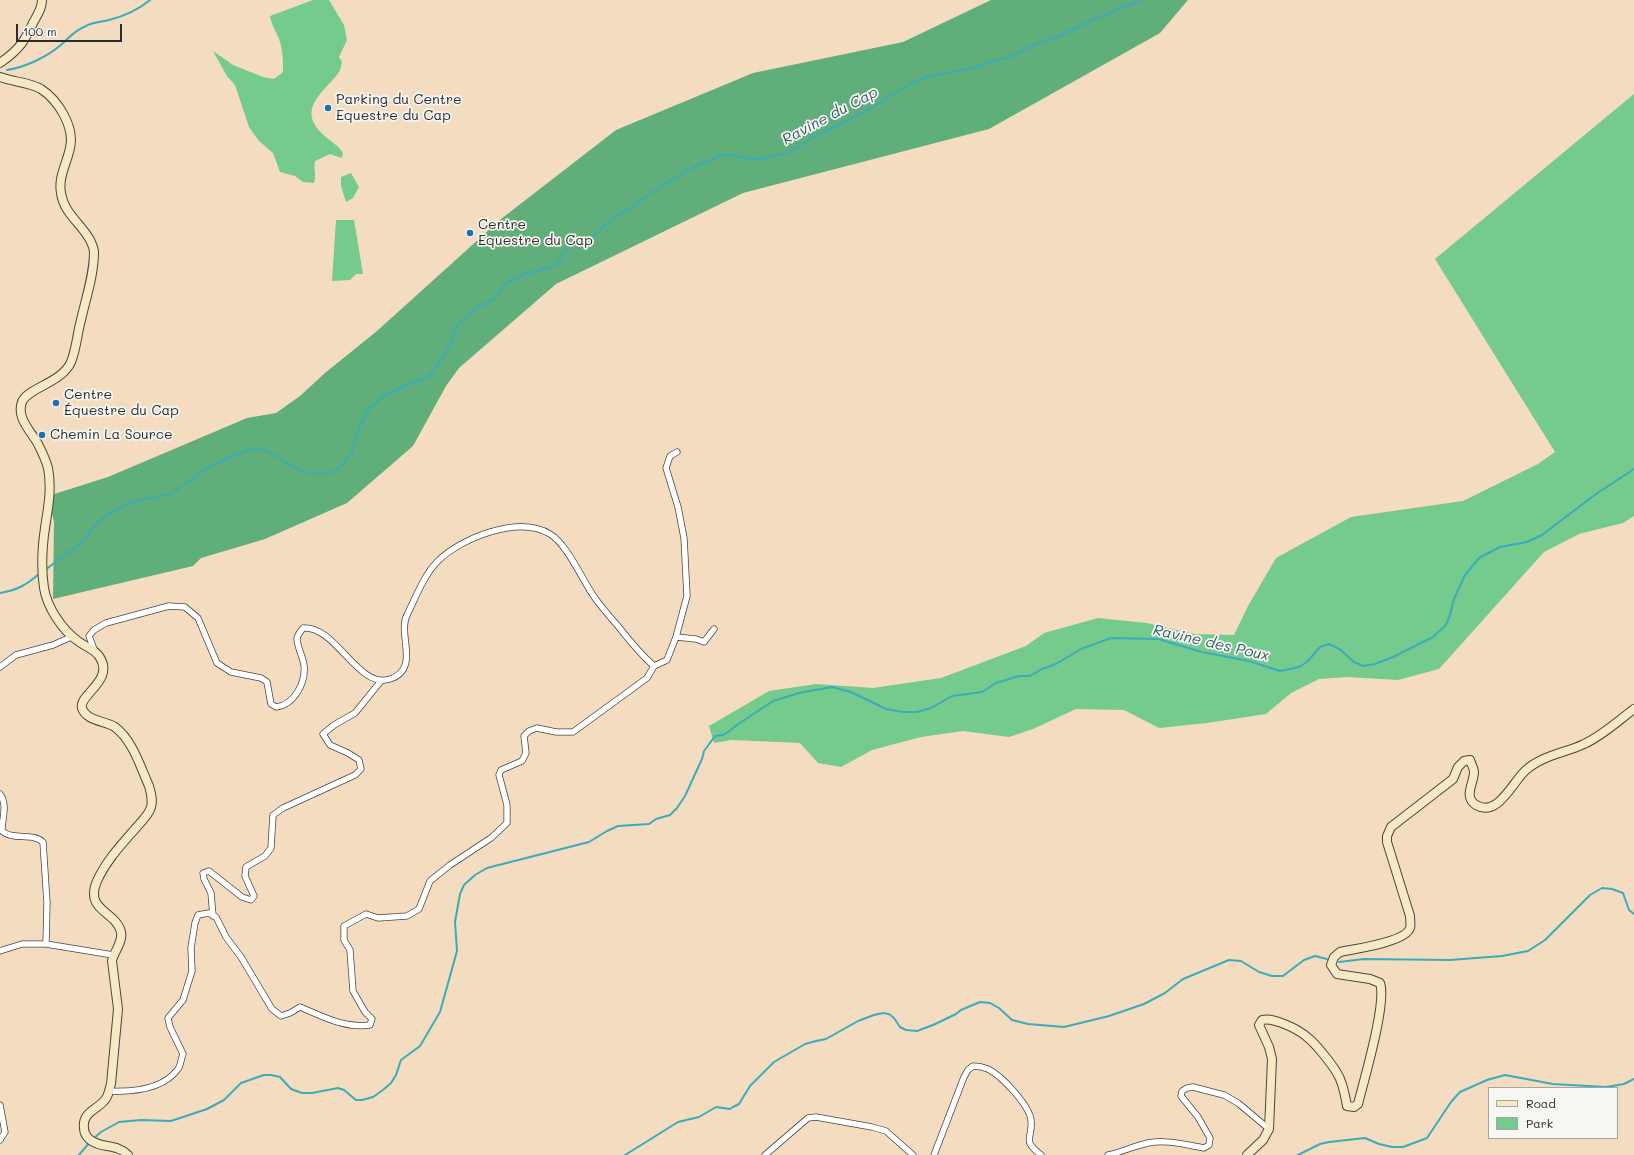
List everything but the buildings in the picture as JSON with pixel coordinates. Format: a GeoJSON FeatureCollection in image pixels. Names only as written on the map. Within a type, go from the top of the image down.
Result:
{"type":"FeatureCollection","features":[{"type":"Feature","properties":{"kind":"main road"},"geometry":{"type":"LineString","coordinates":[[0,63],[13,54],[25,41],[41,8],[42,0]]}},
{"type":"Feature","properties":{"kind":"main road"},"geometry":{"type":"LineString","coordinates":[[0,77],[29,84],[41,89],[61,109],[68,123],[72,141],[62,173],[61,194],[67,210],[90,239],[94,251],[91,273],[71,362],[58,377],[28,394],[22,402],[23,421],[38,444],[44,458],[50,481],[49,506],[42,548],[43,577],[48,604],[71,637],[95,652],[100,657],[102,663],[101,676],[93,691],[84,698],[82,708],[86,714],[112,726],[124,735],[150,786],[152,794],[150,810],[108,860],[95,886],[94,900],[121,931],[121,939],[113,955],[112,966],[118,1009],[109,1091],[105,1100],[87,1115],[84,1120],[84,1134],[92,1141],[113,1146],[126,1152],[128,1155]]}},
{"type":"Feature","properties":{"kind":"main road"},"geometry":{"type":"LineString","coordinates":[[1248,1155],[1263,1140],[1269,1129],[1272,1059],[1269,1047],[1259,1025],[1262,1020],[1273,1020],[1297,1029],[1308,1037],[1338,1074],[1347,1106],[1354,1107],[1358,1104],[1378,1022],[1382,990],[1380,983],[1370,979],[1337,974],[1331,965],[1334,957],[1340,952],[1397,939],[1410,928],[1410,916],[1387,842],[1387,836],[1391,827],[1453,779],[1458,768],[1464,761],[1470,760],[1474,771],[1469,794],[1470,800],[1480,807],[1488,806],[1499,802],[1525,770],[1537,762],[1590,742],[1634,710]]}},
{"type":"Feature","properties":{"kind":"street"},"geometry":{"type":"LineString","coordinates":[[109,1091],[121,1092],[152,1087],[166,1080],[179,1068],[183,1054],[170,1027],[168,1018],[183,1000],[192,971],[191,948],[198,915],[209,913],[216,917],[226,937],[242,957],[272,1009],[281,1016],[300,1007],[348,1025],[360,1027],[370,1025],[372,1019],[365,1012],[352,991],[350,950],[344,940],[344,926],[366,914],[378,918],[407,916],[419,909],[430,881],[450,865],[491,838],[507,823],[507,805],[499,775],[501,770],[522,761],[526,754],[524,736],[529,731],[537,728],[556,732],[573,732],[647,678],[654,666],[667,660],[676,637],[687,596],[684,538],[678,507],[666,468],[670,456],[677,452]]}},
{"type":"Feature","properties":{"kind":"street"},"geometry":{"type":"LineString","coordinates":[[95,652],[89,636],[94,630],[106,623],[169,606],[185,608],[198,618],[217,663],[231,672],[261,678],[267,682],[271,704],[276,707],[282,706],[294,696],[304,680],[304,665],[297,639],[299,633],[304,628],[311,627],[318,631],[338,647],[371,678],[381,681],[391,679],[403,670],[407,654],[404,629],[406,617],[436,563],[450,550],[468,540],[487,533],[510,528],[526,527],[542,529],[561,543],[595,598],[643,657],[654,666]]}},
{"type":"Feature","properties":{"kind":"street"},"geometry":{"type":"LineString","coordinates":[[676,637],[696,639],[704,642],[707,640],[714,628]]}},
{"type":"Feature","properties":{"kind":"street"},"geometry":{"type":"LineString","coordinates":[[0,667],[16,655],[53,645],[71,637]]}},
{"type":"Feature","properties":{"kind":"street"},"geometry":{"type":"LineString","coordinates":[[214,916],[211,893],[203,873],[209,871],[242,897],[251,900],[254,896],[245,876],[246,867],[265,856],[270,848],[273,815],[283,808],[355,775],[361,769],[359,760],[330,745],[323,734],[334,725],[355,713],[381,681]]}},
{"type":"Feature","properties":{"kind":"street"},"geometry":{"type":"LineString","coordinates":[[0,794],[3,798],[4,818],[2,831],[6,834],[38,838],[43,842],[47,903],[46,944]]}},
{"type":"Feature","properties":{"kind":"street"},"geometry":{"type":"LineString","coordinates":[[0,951],[22,944],[46,944],[113,955]]}},
{"type":"Feature","properties":{"kind":"street"},"geometry":{"type":"LineString","coordinates":[[934,1155],[964,1077],[968,1070],[973,1066],[989,1070],[1020,1098],[1027,1109],[1031,1120],[1028,1143],[1041,1155]]}},
{"type":"Feature","properties":{"kind":"street"},"geometry":{"type":"LineString","coordinates":[[1108,1155],[1148,1143],[1157,1142],[1173,1142],[1204,1148],[1209,1145],[1210,1138],[1198,1118],[1181,1096],[1182,1091],[1193,1087],[1224,1095],[1238,1103],[1269,1129]]}},
{"type":"Feature","properties":{"kind":"street"},"geometry":{"type":"LineString","coordinates":[[0,1106],[6,1132],[0,1140]]}},
{"type":"Feature","properties":{"kind":"street"},"geometry":{"type":"LineString","coordinates":[[765,1155],[808,1118],[816,1117],[872,1126],[886,1131],[913,1155]]}},
{"type":"Feature","properties":{"kind":"green space"},"geometry":{"type":"Polygon","coordinates":[[[313,0],[329,0],[344,25],[347,40],[339,57],[342,62],[339,71],[316,100],[312,113],[313,120],[317,128],[340,149],[343,153],[342,158],[330,154],[315,161],[314,183],[303,182],[295,176],[280,172],[273,153],[259,141],[249,127],[235,85],[227,76],[213,51],[233,65],[263,77],[274,79],[283,72],[283,59],[280,42],[270,16],[313,0]]]}},
{"type":"Feature","properties":{"kind":"green space"},"geometry":{"type":"Polygon","coordinates":[[[991,0],[1188,0],[1160,33],[989,129],[743,193],[556,284],[459,368],[446,386],[413,446],[347,503],[265,539],[201,558],[193,566],[53,599],[54,522],[48,496],[108,477],[247,418],[276,413],[300,396],[325,373],[377,331],[501,219],[616,130],[753,73],[903,42],[991,0]]]}},
{"type":"Feature","properties":{"kind":"green space"},"geometry":{"type":"Polygon","coordinates":[[[1634,94],[1634,516],[1623,523],[1579,534],[1544,552],[1439,669],[1398,680],[1347,677],[1319,679],[1291,693],[1266,714],[1207,723],[1159,728],[1124,710],[1076,709],[1033,729],[1009,737],[963,731],[921,737],[872,750],[841,767],[818,763],[800,743],[731,740],[714,743],[709,726],[769,691],[816,684],[873,688],[941,678],[1026,646],[1044,633],[1098,618],[1147,623],[1194,634],[1234,635],[1248,606],[1276,558],[1351,517],[1463,501],[1538,464],[1555,452],[1435,259],[1634,94]]]}},
{"type":"Feature","properties":{"kind":"green space"},"geometry":{"type":"Polygon","coordinates":[[[351,173],[359,187],[353,198],[346,202],[341,186],[341,177],[351,173]]]}},
{"type":"Feature","properties":{"kind":"green space"},"geometry":{"type":"Polygon","coordinates":[[[336,220],[354,220],[363,274],[356,274],[350,280],[332,281],[336,220]]]}},
{"type":"Feature","properties":{"kind":"waterway"},"geometry":{"type":"LineString","coordinates":[[7,70],[29,64],[43,57],[56,49],[82,28],[91,24],[126,15],[150,0]]}},
{"type":"Feature","properties":{"kind":"waterway","name":"Ravine du Cap"},"geometry":{"type":"LineString","coordinates":[[45,570],[81,543],[98,522],[107,515],[132,502],[171,494],[209,467],[254,448],[265,450],[299,470],[311,473],[326,474],[333,472],[341,466],[352,452],[359,428],[368,410],[385,395],[423,379],[431,374],[451,344],[456,327],[460,322],[478,307],[494,299],[504,285],[523,275],[556,265],[565,251],[579,241],[591,239],[606,224],[618,215],[686,171],[721,155],[759,159],[788,153],[821,133],[859,115],[910,84],[926,77],[968,69],[1009,57],[1140,0]]}},
{"type":"Feature","properties":{"kind":"waterway","name":"Ravine des Poux"},"geometry":{"type":"LineString","coordinates":[[93,1139],[101,1132],[119,1122],[141,1120],[171,1121],[207,1109],[224,1100],[241,1083],[264,1075],[280,1077],[291,1089],[302,1093],[312,1093],[338,1088],[344,1090],[356,1100],[373,1097],[391,1083],[396,1075],[401,1060],[420,1046],[440,1012],[457,951],[455,922],[460,894],[464,885],[475,875],[487,868],[589,842],[618,826],[649,824],[656,819],[670,815],[685,796],[702,759],[704,751],[715,736],[723,735],[728,732],[773,701],[799,693],[832,687],[851,692],[886,709],[903,712],[917,712],[931,708],[952,696],[982,692],[996,683],[1019,676],[1030,676],[1042,669],[1056,664],[1081,649],[1111,638],[1158,639],[1202,652],[1249,661],[1280,671],[1299,667],[1307,662],[1320,647],[1329,644],[1341,650],[1354,662],[1363,666],[1375,664],[1393,657],[1433,637],[1446,625],[1454,599],[1465,575],[1479,558],[1500,547],[1527,542],[1542,535],[1596,494],[1634,469]]}},
{"type":"Feature","properties":{"kind":"waterway","name":"Ravine du Cap"},"geometry":{"type":"LineString","coordinates":[[0,593],[21,586],[39,574]]}},
{"type":"Feature","properties":{"kind":"waterway"},"geometry":{"type":"LineString","coordinates":[[1339,962],[1364,959],[1450,960],[1502,956],[1528,951],[1545,940],[1590,895],[1602,888],[1612,889],[1623,893],[1629,910],[1634,914]]}},
{"type":"Feature","properties":{"kind":"waterway"},"geometry":{"type":"LineString","coordinates":[[625,1155],[678,1122],[699,1117],[716,1107],[730,1109],[739,1104],[750,1086],[774,1062],[805,1044],[826,1039],[858,1021],[874,1015],[883,1013],[889,1014],[894,1018],[900,1027],[906,1030],[917,1031],[933,1025],[980,1002],[990,1003],[999,1008],[1012,1020],[1028,1024],[1064,1027],[1109,1016],[1144,1004],[1165,993],[1183,979],[1229,960],[1241,961],[1259,972],[1272,976],[1283,976],[1304,960],[1315,956],[1327,959]]}},
{"type":"Feature","properties":{"kind":"waterway"},"geometry":{"type":"LineString","coordinates":[[1298,1155],[1320,1144],[1329,1142],[1365,1138],[1379,1144],[1392,1147],[1403,1147],[1427,1138],[1451,1102],[1460,1092],[1487,1080],[1505,1075],[1553,1084],[1606,1087],[1624,1084],[1634,1079]]}},
{"type":"Feature","properties":{"kind":"waterway","name":"Ravine des Poux"},"geometry":{"type":"LineString","coordinates":[[79,1155],[90,1142]]}},
{"type":"Feature","properties":{"kind":"place","name":"Parking du Centre Equestre du Cap"},"geometry":{"type":"Point","coordinates":[328,108]}},
{"type":"Feature","properties":{"kind":"place","name":"Centre Equestre du Cap"},"geometry":{"type":"Point","coordinates":[470,233]}},
{"type":"Feature","properties":{"kind":"place","name":"Centre Équestre du Cap"},"geometry":{"type":"Point","coordinates":[56,403]}},
{"type":"Feature","properties":{"kind":"place","name":"Chemin La Source"},"geometry":{"type":"Point","coordinates":[42,435]}}]}
